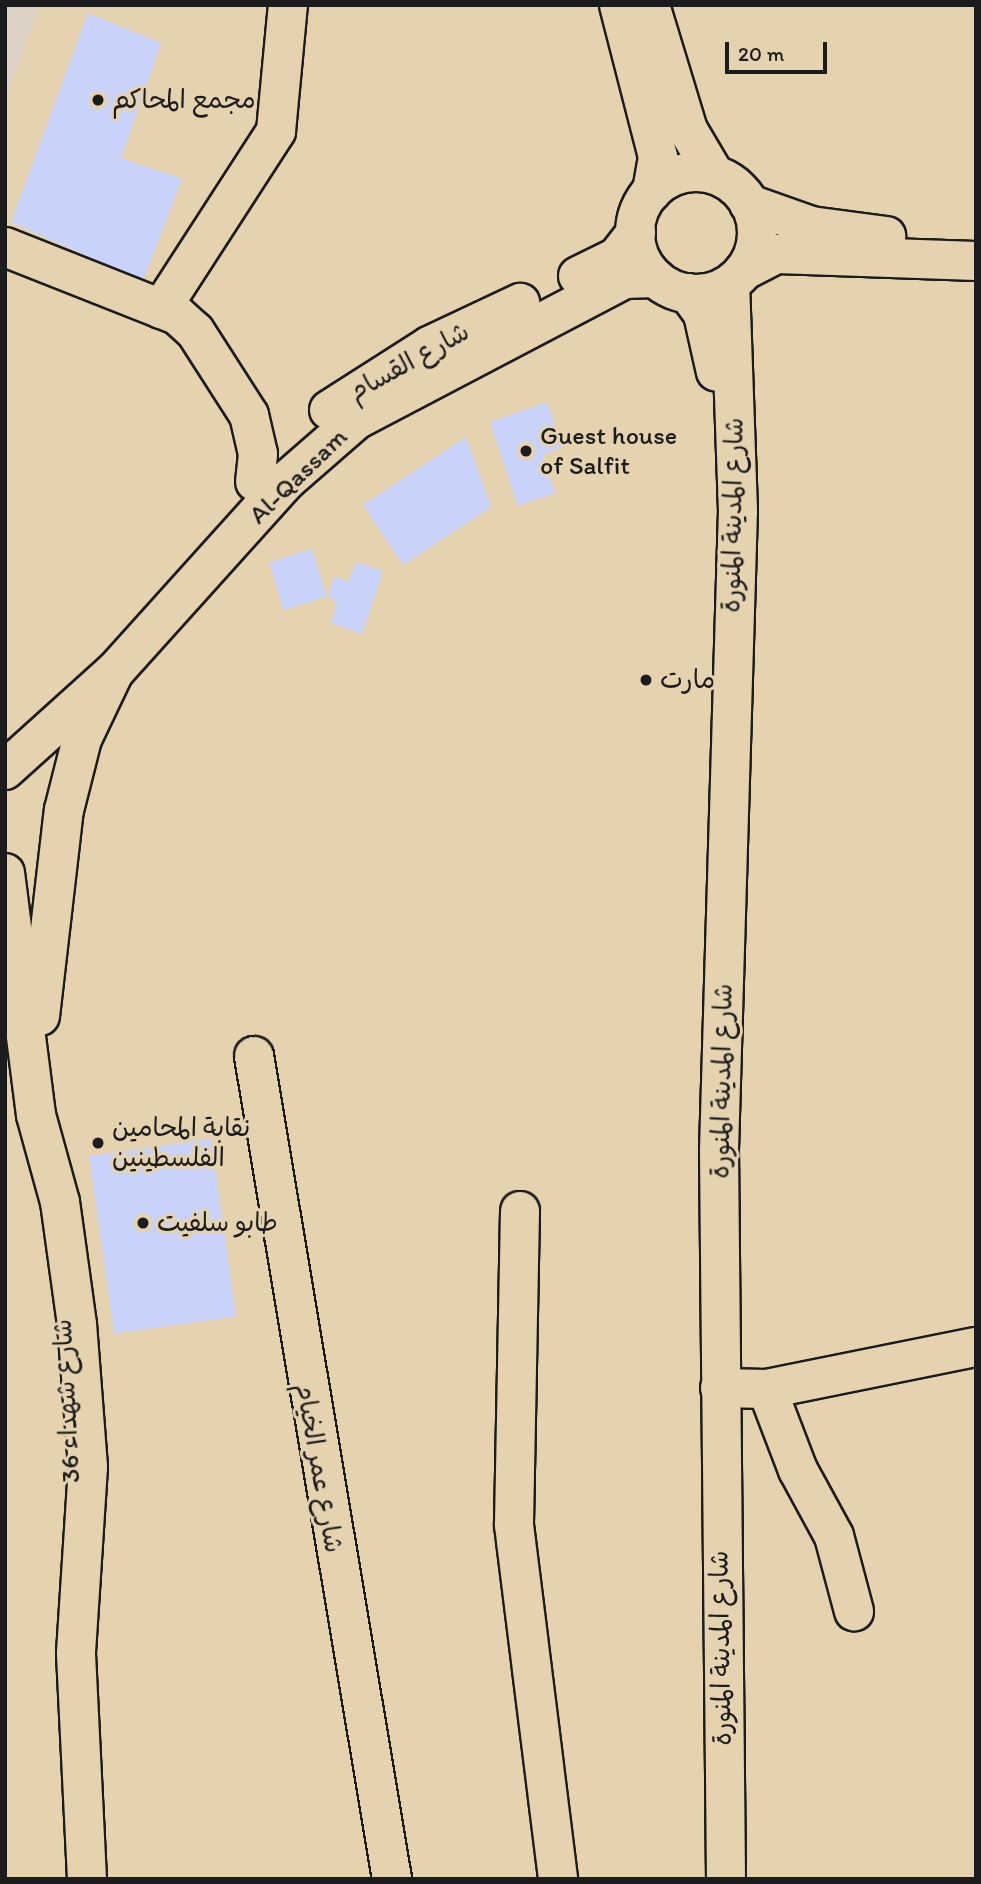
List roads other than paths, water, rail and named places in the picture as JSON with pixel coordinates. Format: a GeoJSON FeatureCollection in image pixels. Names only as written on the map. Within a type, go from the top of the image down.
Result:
{"type":"FeatureCollection","features":[{"type":"Feature","properties":{"kind":"main road"},"geometry":{"type":"LineString","coordinates":[[161,309],[275,131],[288,5]]}},
{"type":"Feature","properties":{"kind":"main road"},"geometry":{"type":"LineString","coordinates":[[619,5],[658,157],[652,191],[636,233],[644,265],[703,314],[716,358],[719,510],[701,1150],[707,1879]]}},
{"type":"Feature","properties":{"kind":"main road"},"geometry":{"type":"LineString","coordinates":[[650,5],[688,130],[714,174],[749,204],[859,234],[976,238]]}},
{"type":"Feature","properties":{"kind":"main road"},"geometry":{"type":"LineString","coordinates":[[652,191],[681,174],[714,174]]}},
{"type":"Feature","properties":{"kind":"main road"},"geometry":{"type":"LineString","coordinates":[[737,277],[757,238],[749,204]]}},
{"type":"Feature","properties":{"kind":"main road","name":"شارع القسام"},"geometry":{"type":"LineString","coordinates":[[5,742],[102,657],[255,482],[340,401],[429,346],[617,257],[636,233]]}},
{"type":"Feature","properties":{"kind":"main road"},"geometry":{"type":"LineString","coordinates":[[5,247],[161,309],[195,331],[233,383],[255,434],[255,482]]}},
{"type":"Feature","properties":{"kind":"main road"},"geometry":{"type":"LineString","coordinates":[[672,286],[737,277],[777,254],[976,261]]}},
{"type":"Feature","properties":{"kind":"main road","name":"شارع المدينة المنورة"},"geometry":{"type":"LineString","coordinates":[[726,1879],[719,1150],[738,511],[737,277]]}},
{"type":"Feature","properties":{"kind":"main road","name":"Al-Qassam"},"geometry":{"type":"LineString","coordinates":[[5,770],[115,671],[286,481],[356,420],[624,279],[672,286]]}},
{"type":"Feature","properties":{"kind":"main road"},"geometry":{"type":"LineString","coordinates":[[36,1119],[36,1061],[64,810],[82,739],[115,671]]}},
{"type":"Feature","properties":{"kind":"main road"},"geometry":{"type":"LineString","coordinates":[[5,873],[36,1119]]}},
{"type":"Feature","properties":{"kind":"main road","name":"شارع شهداء 36"},"geometry":{"type":"LineString","coordinates":[[5,1013],[47,1205],[65,1339],[75,1467],[64,1654],[75,1879]]}},
{"type":"Feature","properties":{"kind":"main road","name":"شارع عمر الخيام"},"geometry":{"type":"LineString","coordinates":[[254,1056],[392,1879]]}},
{"type":"Feature","properties":{"kind":"main road","name":"شارع شهداء 36"},"geometry":{"type":"LineString","coordinates":[[36,1119],[60,1202],[88,1467],[76,1654],[87,1879]]}},
{"type":"Feature","properties":{"kind":"main road"},"geometry":{"type":"LineString","coordinates":[[520,1211],[513,1525],[558,1879]]}},
{"type":"Feature","properties":{"kind":"main road"},"geometry":{"type":"LineString","coordinates":[[720,1388],[767,1389],[976,1348]]}},
{"type":"Feature","properties":{"kind":"main road"},"geometry":{"type":"LineString","coordinates":[[767,1389],[834,1536],[854,1611]]}},
{"type":"Feature","properties":{"kind":"place","name":"مجمع المحاكم"},"geometry":{"type":"Point","coordinates":[98,100]}},
{"type":"Feature","properties":{"kind":"place","name":"Guest house of Salfit"},"geometry":{"type":"Point","coordinates":[526,451]}},
{"type":"Feature","properties":{"kind":"place","name":"مارت"},"geometry":{"type":"Point","coordinates":[646,680]}},
{"type":"Feature","properties":{"kind":"place","name":"نقابة المحامين الفلسطينين"},"geometry":{"type":"Point","coordinates":[98,1143]}},
{"type":"Feature","properties":{"kind":"place","name":"طابو سلفيت"},"geometry":{"type":"Point","coordinates":[143,1223]}}]}
